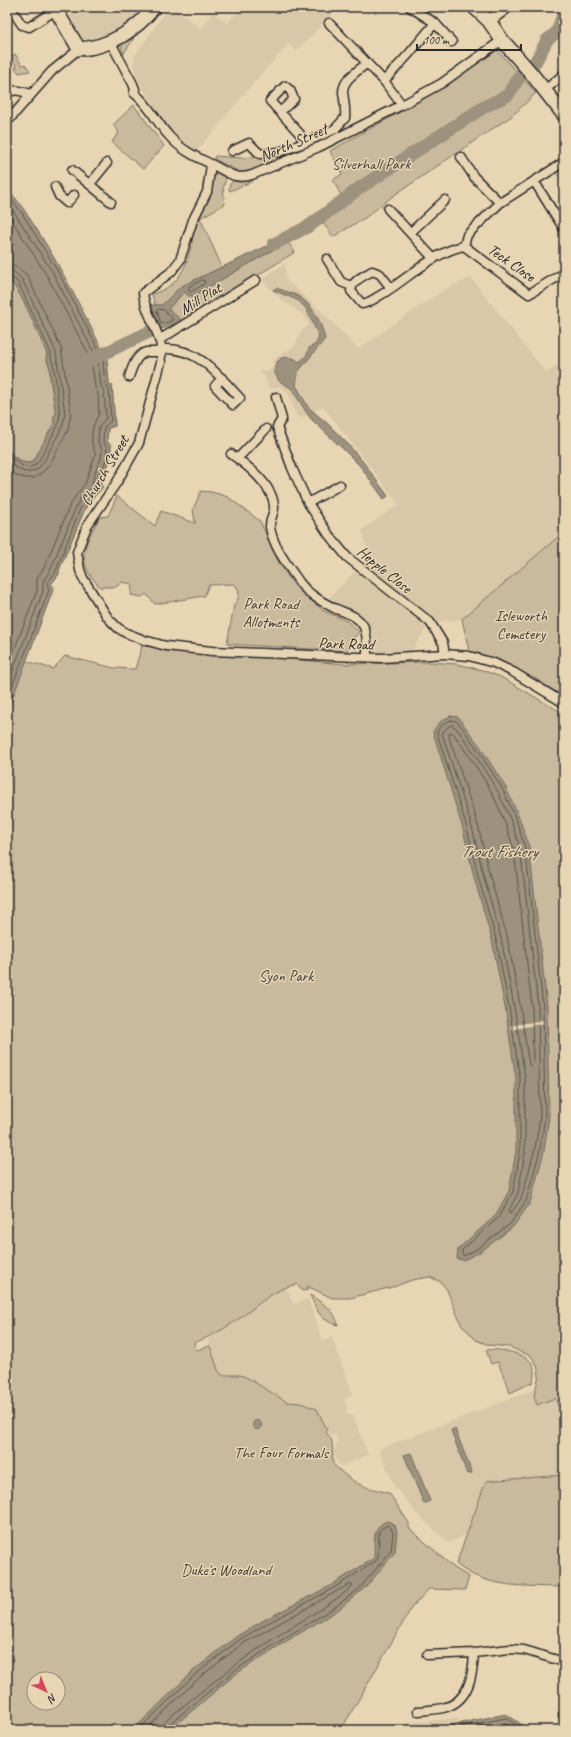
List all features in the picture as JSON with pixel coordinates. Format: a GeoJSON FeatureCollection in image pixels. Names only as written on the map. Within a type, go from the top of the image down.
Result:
{"type":"FeatureCollection","features":[{"type":"Feature","properties":{"kind":"main road"},"geometry":{"type":"LineString","coordinates":[[55,8],[79,49],[87,49],[110,40],[137,26],[145,19],[154,7]]}},
{"type":"Feature","properties":{"kind":"main road"},"geometry":{"type":"LineString","coordinates":[[474,7],[489,21],[502,40],[531,73],[564,115]]}},
{"type":"Feature","properties":{"kind":"main road"},"geometry":{"type":"LineString","coordinates":[[489,21],[507,7]]}},
{"type":"Feature","properties":{"kind":"street"},"geometry":{"type":"LineString","coordinates":[[10,7],[22,25],[29,27],[55,8]]}},
{"type":"Feature","properties":{"kind":"street"},"geometry":{"type":"LineString","coordinates":[[410,7],[435,23],[452,42]]}},
{"type":"Feature","properties":{"kind":"street"},"geometry":{"type":"LineString","coordinates":[[329,23],[384,81],[402,105]]}},
{"type":"Feature","properties":{"kind":"street"},"geometry":{"type":"LineString","coordinates":[[384,81],[435,23]]}},
{"type":"Feature","properties":{"kind":"street","name":"North Street"},"geometry":{"type":"LineString","coordinates":[[110,40],[134,86],[134,93],[144,101],[168,135],[190,153],[236,177],[246,177],[318,147],[402,105],[442,83],[502,40]]}},
{"type":"Feature","properties":{"kind":"street"},"geometry":{"type":"LineString","coordinates":[[7,122],[52,71],[79,49]]}},
{"type":"Feature","properties":{"kind":"street"},"geometry":{"type":"LineString","coordinates":[[232,151],[249,143],[260,154],[279,152],[335,129],[345,118],[346,108],[343,91],[346,81],[367,63]]}},
{"type":"Feature","properties":{"kind":"street"},"geometry":{"type":"LineString","coordinates":[[544,90],[564,74]]}},
{"type":"Feature","properties":{"kind":"street"},"geometry":{"type":"LineString","coordinates":[[7,94],[10,91],[15,90],[31,94]]}},
{"type":"Feature","properties":{"kind":"street"},"geometry":{"type":"LineString","coordinates":[[280,112],[300,134],[304,143]]}},
{"type":"Feature","properties":{"kind":"street"},"geometry":{"type":"LineString","coordinates":[[461,157],[474,177],[500,204]]}},
{"type":"Feature","properties":{"kind":"street"},"geometry":{"type":"LineString","coordinates":[[351,286],[351,291],[357,300],[362,304],[367,304],[452,248],[464,246],[467,235],[500,204],[564,162]]}},
{"type":"Feature","properties":{"kind":"street"},"geometry":{"type":"LineString","coordinates":[[90,184],[107,163]]}},
{"type":"Feature","properties":{"kind":"street"},"geometry":{"type":"LineString","coordinates":[[162,356],[158,337],[143,292],[171,272],[180,260],[193,220],[207,192],[211,165]]}},
{"type":"Feature","properties":{"kind":"street"},"geometry":{"type":"LineString","coordinates":[[72,170],[110,202]]}},
{"type":"Feature","properties":{"kind":"street"},"geometry":{"type":"LineString","coordinates":[[534,181],[564,229]]}},
{"type":"Feature","properties":{"kind":"street"},"geometry":{"type":"LineString","coordinates":[[55,187],[59,196],[67,203],[74,195]]}},
{"type":"Feature","properties":{"kind":"street"},"geometry":{"type":"LineString","coordinates":[[411,232],[445,200]]}},
{"type":"Feature","properties":{"kind":"street"},"geometry":{"type":"LineString","coordinates":[[388,209],[411,232],[434,259]]}},
{"type":"Feature","properties":{"kind":"street","name":"Teck Close"},"geometry":{"type":"LineString","coordinates":[[464,246],[529,294],[564,273]]}},
{"type":"Feature","properties":{"kind":"street"},"geometry":{"type":"LineString","coordinates":[[327,259],[341,282],[351,286]]}},
{"type":"Feature","properties":{"kind":"street"},"geometry":{"type":"LineString","coordinates":[[351,286],[372,271],[380,274],[391,288]]}},
{"type":"Feature","properties":{"kind":"street","name":"Mill Plat"},"geometry":{"type":"LineString","coordinates":[[158,337],[256,280]]}},
{"type":"Feature","properties":{"kind":"street"},"geometry":{"type":"LineString","coordinates":[[162,356],[176,350],[197,356],[222,378]]}},
{"type":"Feature","properties":{"kind":"street"},"geometry":{"type":"LineString","coordinates":[[129,377],[134,362],[145,352],[157,352],[162,356]]}},
{"type":"Feature","properties":{"kind":"street","name":"Church Street"},"geometry":{"type":"LineString","coordinates":[[90,590],[80,570],[77,552],[87,526],[117,482],[139,443],[162,356]]}},
{"type":"Feature","properties":{"kind":"street","name":"Hepple Close"},"geometry":{"type":"LineString","coordinates":[[276,397],[282,420],[277,427],[292,468],[308,503],[329,535],[347,557],[430,622],[443,643],[445,654]]}},
{"type":"Feature","properties":{"kind":"street"},"geometry":{"type":"LineString","coordinates":[[266,429],[235,456],[255,473],[272,494],[274,508],[270,525],[273,537],[286,562],[301,585],[311,594],[333,607],[355,617],[363,627],[367,657]]}},
{"type":"Feature","properties":{"kind":"street"},"geometry":{"type":"LineString","coordinates":[[308,503],[340,485]]}},
{"type":"Feature","properties":{"kind":"street","name":"Park Road"},"geometry":{"type":"LineString","coordinates":[[90,590],[111,622],[126,633],[166,646],[212,652],[388,658],[445,654],[469,656],[494,663],[534,684],[564,703]]}},
{"type":"Feature","properties":{"kind":"street"},"geometry":{"type":"LineString","coordinates":[[428,1655],[510,1649],[524,1650],[564,1662]]}},
{"type":"Feature","properties":{"kind":"street"},"geometry":{"type":"LineString","coordinates":[[418,1711],[443,1708],[453,1704],[461,1697],[468,1687],[473,1674],[474,1652]]}},
{"type":"Feature","properties":{"kind":"shaded area"},"geometry":{"type":"Polygon","coordinates":[[[64,7],[148,7],[130,25],[117,32],[83,42],[64,7]]]}},
{"type":"Feature","properties":{"kind":"shaded area"},"geometry":{"type":"Polygon","coordinates":[[[169,7],[172,7],[202,29],[212,12],[228,23],[242,7],[340,7],[296,51],[289,44],[261,74],[196,152],[178,140],[166,127],[137,78],[133,66],[134,57],[169,7]]]}},
{"type":"Feature","properties":{"kind":"shaded area"},"geometry":{"type":"Polygon","coordinates":[[[285,263],[286,280],[322,312],[358,349],[445,289],[471,278],[546,373],[564,362],[564,532],[462,619],[430,622],[411,652],[375,653],[373,632],[361,617],[328,599],[369,558],[362,530],[399,504],[323,406],[302,418],[296,415],[288,393],[279,386],[269,389],[266,378],[257,369],[267,372],[272,368],[276,357],[295,346],[300,333],[309,325],[303,314],[284,302],[261,280],[285,263]]]}},
{"type":"Feature","properties":{"kind":"shaded area"},"geometry":{"type":"Polygon","coordinates":[[[286,1286],[293,1304],[308,1299],[323,1341],[332,1338],[353,1394],[344,1399],[347,1408],[345,1412],[350,1416],[353,1415],[368,1455],[341,1466],[338,1464],[333,1452],[338,1441],[335,1434],[330,1436],[317,1409],[300,1403],[287,1402],[246,1377],[240,1375],[222,1375],[218,1370],[208,1338],[228,1326],[263,1299],[286,1286]]]}},
{"type":"Feature","properties":{"kind":"shaded area"},"geometry":{"type":"Polygon","coordinates":[[[533,1390],[534,1396],[555,1398],[562,1416],[564,1415],[564,1476],[486,1481],[466,1534],[449,1543],[417,1514],[394,1485],[379,1449],[533,1390]]]}},
{"type":"Feature","properties":{"kind":"shaded area"},"geometry":{"type":"Polygon","coordinates":[[[457,1718],[460,1722],[425,1730],[342,1730],[457,1718]]]}},
{"type":"Feature","properties":{"kind":"green space"},"geometry":{"type":"Polygon","coordinates":[[[134,38],[124,54],[121,47],[124,43],[134,38]]]}},
{"type":"Feature","properties":{"kind":"green space","name":"Silverhall Park"},"geometry":{"type":"Polygon","coordinates":[[[497,50],[536,93],[513,115],[393,196],[366,217],[333,237],[322,221],[290,241],[287,233],[309,221],[341,195],[333,180],[342,174],[330,151],[416,103],[497,50]]]}},
{"type":"Feature","properties":{"kind":"green space"},"geometry":{"type":"Polygon","coordinates":[[[15,54],[22,65],[25,64],[30,71],[19,73],[15,68],[17,66],[12,60],[12,56],[15,54]]]}},
{"type":"Feature","properties":{"kind":"green space"},"geometry":{"type":"Polygon","coordinates":[[[134,105],[164,146],[143,169],[112,142],[119,132],[113,125],[134,105]]]}},
{"type":"Feature","properties":{"kind":"green space"},"geometry":{"type":"Polygon","coordinates":[[[268,155],[272,160],[254,170],[242,173],[214,159],[215,156],[242,158],[268,155]]]}},
{"type":"Feature","properties":{"kind":"green space"},"geometry":{"type":"Polygon","coordinates":[[[217,173],[226,178],[223,189],[225,204],[200,218],[222,267],[180,287],[162,305],[155,305],[152,294],[168,287],[183,271],[192,245],[195,224],[209,197],[212,188],[213,176],[217,173]]]}},
{"type":"Feature","properties":{"kind":"green space"},"geometry":{"type":"Polygon","coordinates":[[[251,179],[253,181],[230,191],[230,184],[233,181],[242,182],[251,179]]]}},
{"type":"Feature","properties":{"kind":"green space"},"geometry":{"type":"Polygon","coordinates":[[[287,241],[295,252],[183,322],[168,309],[184,292],[193,296],[287,241]]]}},
{"type":"Feature","properties":{"kind":"green space"},"geometry":{"type":"Polygon","coordinates":[[[7,279],[12,283],[24,301],[47,354],[46,358],[50,368],[50,379],[56,414],[54,423],[37,457],[33,461],[25,463],[14,456],[7,449],[7,279]]]}},
{"type":"Feature","properties":{"kind":"green space","name":"Syon Park"},"geometry":{"type":"Polygon","coordinates":[[[107,360],[109,384],[112,385],[115,426],[108,428],[107,442],[111,445],[110,461],[104,473],[106,474],[100,484],[103,487],[88,503],[59,570],[59,574],[51,584],[54,587],[26,661],[53,669],[65,656],[114,668],[135,669],[142,646],[345,664],[431,662],[457,664],[482,670],[501,677],[564,714],[564,1415],[562,1416],[555,1398],[537,1405],[534,1396],[539,1375],[537,1365],[531,1356],[509,1347],[489,1345],[476,1340],[461,1324],[447,1290],[441,1282],[430,1277],[412,1280],[396,1286],[350,1298],[332,1298],[307,1286],[309,1290],[302,1291],[297,1284],[289,1286],[269,1296],[226,1327],[194,1343],[196,1350],[210,1346],[218,1370],[222,1375],[240,1375],[246,1377],[287,1402],[300,1403],[317,1409],[327,1430],[326,1432],[332,1441],[333,1464],[358,1484],[389,1493],[409,1523],[409,1528],[453,1567],[469,1577],[465,1590],[429,1589],[412,1607],[341,1730],[7,1730],[7,650],[105,361],[107,360]]]}},
{"type":"Feature","properties":{"kind":"green space","name":"Park Road Allotments"},"geometry":{"type":"Polygon","coordinates":[[[201,491],[212,492],[228,497],[260,521],[279,563],[293,584],[322,610],[347,621],[359,632],[353,639],[347,651],[227,644],[234,605],[238,599],[239,591],[235,584],[209,585],[204,596],[155,604],[146,594],[142,597],[131,595],[132,584],[122,582],[116,587],[100,587],[92,578],[84,561],[86,545],[100,517],[108,516],[117,496],[155,526],[161,511],[195,523],[193,509],[201,491]]]}},
{"type":"Feature","properties":{"kind":"green space","name":"Isleworth Cemetery"},"geometry":{"type":"Polygon","coordinates":[[[564,532],[564,697],[536,679],[493,658],[469,651],[462,619],[564,532]]]}},
{"type":"Feature","properties":{"kind":"green space"},"geometry":{"type":"Polygon","coordinates":[[[310,1295],[324,1304],[331,1311],[338,1325],[323,1318],[317,1310],[310,1295]]]}},
{"type":"Feature","properties":{"kind":"green space"},"geometry":{"type":"Polygon","coordinates":[[[486,1350],[510,1352],[528,1359],[534,1367],[533,1382],[510,1393],[498,1362],[491,1364],[486,1350]]]}},
{"type":"Feature","properties":{"kind":"green space"},"geometry":{"type":"Polygon","coordinates":[[[564,1475],[564,1587],[521,1586],[494,1582],[480,1578],[456,1564],[486,1481],[564,1475]]]}},
{"type":"Feature","properties":{"kind":"water"},"geometry":{"type":"Polygon","coordinates":[[[7,189],[19,203],[54,258],[102,349],[107,360],[109,384],[112,385],[115,426],[108,428],[107,442],[111,445],[110,461],[104,473],[106,474],[100,484],[103,487],[88,503],[59,570],[59,574],[51,584],[54,587],[7,713],[7,449],[15,457],[26,463],[33,462],[54,423],[53,417],[56,414],[47,354],[24,301],[12,283],[7,279],[7,189]]]}},
{"type":"Feature","properties":{"kind":"water"},"geometry":{"type":"Polygon","coordinates":[[[288,236],[290,239],[280,246],[193,296],[189,296],[184,292],[168,309],[180,319],[180,322],[159,330],[151,305],[162,305],[180,287],[288,236]]]}},
{"type":"Feature","properties":{"kind":"water"},"geometry":{"type":"Polygon","coordinates":[[[276,288],[300,297],[311,307],[318,319],[325,339],[298,372],[296,385],[308,407],[348,444],[364,463],[388,496],[384,499],[360,466],[310,418],[291,388],[279,381],[274,371],[276,363],[281,358],[288,357],[299,362],[307,354],[309,348],[316,344],[319,337],[306,308],[297,300],[273,290],[276,288]]]}},
{"type":"Feature","properties":{"kind":"water","name":"Trout Fishery"},"geometry":{"type":"Polygon","coordinates":[[[451,716],[458,717],[479,745],[506,788],[520,820],[529,847],[547,1006],[549,1116],[544,1151],[530,1203],[513,1227],[480,1252],[464,1260],[457,1259],[458,1249],[495,1216],[509,1191],[516,1152],[516,1079],[505,1007],[492,940],[474,877],[463,829],[433,732],[440,722],[451,716]]]}},
{"type":"Feature","properties":{"kind":"water"},"geometry":{"type":"Polygon","coordinates":[[[257,1420],[262,1425],[257,1430],[252,1425],[257,1420]]]}},
{"type":"Feature","properties":{"kind":"water"},"geometry":{"type":"Polygon","coordinates":[[[455,1429],[472,1473],[467,1474],[451,1430],[455,1429]]]}},
{"type":"Feature","properties":{"kind":"water"},"geometry":{"type":"Polygon","coordinates":[[[411,1453],[430,1501],[424,1504],[404,1455],[411,1453]]]}},
{"type":"Feature","properties":{"kind":"water"},"geometry":{"type":"Polygon","coordinates":[[[388,1521],[395,1525],[397,1532],[395,1552],[367,1586],[338,1610],[236,1674],[169,1730],[133,1730],[193,1671],[237,1636],[264,1620],[330,1586],[374,1558],[374,1541],[376,1531],[379,1526],[388,1521]]]}},
{"type":"Feature","properties":{"kind":"water"},"geometry":{"type":"Polygon","coordinates":[[[506,1714],[530,1730],[425,1730],[506,1714]]]}},
{"type":"Feature","properties":{"kind":"pier"},"geometry":{"type":"Polygon","coordinates":[[[543,1020],[544,1023],[511,1030],[510,1026],[543,1020]]]}},
{"type":"Feature","properties":{"kind":"waterway"},"geometry":{"type":"LineString","coordinates":[[274,244],[309,226],[361,187],[484,107],[508,95],[520,76],[536,61],[547,40],[557,32],[564,12]]}},
{"type":"Feature","properties":{"kind":"waterway"},"geometry":{"type":"LineString","coordinates":[[88,361],[149,332]]}},
{"type":"Feature","properties":{"kind":"park label","name":"The Four Formals"},"geometry":{"type":"Point","coordinates":[281,1452]}},
{"type":"Feature","properties":{"kind":"park label","name":"Duke's Woodland"},"geometry":{"type":"Point","coordinates":[226,1569]}}]}
